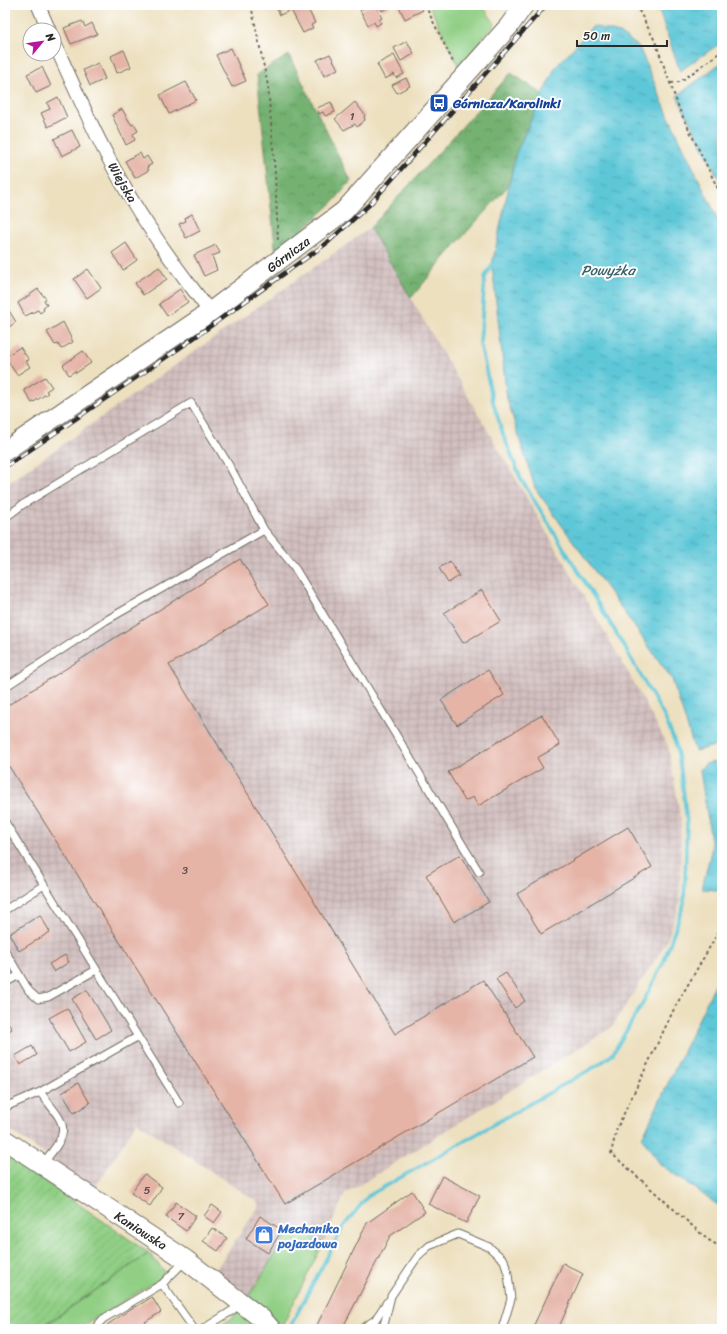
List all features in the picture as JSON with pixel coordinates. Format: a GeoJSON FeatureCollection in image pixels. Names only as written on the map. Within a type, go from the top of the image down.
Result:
{"type":"FeatureCollection","features":[{"type":"Feature","properties":{"kind":"street"},"geometry":{"type":"LineString","coordinates":[[38,5],[45,22]]}},
{"type":"Feature","properties":{"kind":"street","name":"Górnicza"},"geometry":{"type":"LineString","coordinates":[[5,451],[210,312],[344,211],[509,26],[524,5]]}},
{"type":"Feature","properties":{"kind":"street","name":"Wiejska"},"geometry":{"type":"LineString","coordinates":[[62,60],[86,114],[111,164],[152,233],[210,312]]}},
{"type":"Feature","properties":{"kind":"street","name":"Kaniowska"},"geometry":{"type":"LineString","coordinates":[[5,1140],[186,1260],[240,1302],[271,1329]]}},
{"type":"Feature","properties":{"kind":"lane"},"geometry":{"type":"LineString","coordinates":[[5,518],[22,504],[191,404],[230,467],[264,530],[293,565],[479,872]]}},
{"type":"Feature","properties":{"kind":"lane"},"geometry":{"type":"LineString","coordinates":[[5,687],[105,621],[264,530]]}},
{"type":"Feature","properties":{"kind":"lane"},"geometry":{"type":"LineString","coordinates":[[5,822],[178,1103]]}},
{"type":"Feature","properties":{"kind":"lane"},"geometry":{"type":"LineString","coordinates":[[5,910],[44,885]]}},
{"type":"Feature","properties":{"kind":"lane"},"geometry":{"type":"LineString","coordinates":[[5,951],[29,990],[38,999],[48,997],[96,970]]}},
{"type":"Feature","properties":{"kind":"lane"},"geometry":{"type":"LineString","coordinates":[[5,983],[19,975]]}},
{"type":"Feature","properties":{"kind":"lane"},"geometry":{"type":"LineString","coordinates":[[5,1107],[40,1092],[137,1036]]}},
{"type":"Feature","properties":{"kind":"lane"},"geometry":{"type":"LineString","coordinates":[[40,1092],[63,1122],[59,1146],[42,1165]]}},
{"type":"Feature","properties":{"kind":"lane"},"geometry":{"type":"LineString","coordinates":[[362,1329],[375,1320],[418,1256],[429,1246],[458,1234],[489,1247],[504,1260],[508,1274],[511,1299],[502,1329]]}},
{"type":"Feature","properties":{"kind":"lane"},"geometry":{"type":"LineString","coordinates":[[94,1329],[104,1320],[162,1284],[186,1260]]}},
{"type":"Feature","properties":{"kind":"lane"},"geometry":{"type":"LineString","coordinates":[[162,1284],[194,1329]]}},
{"type":"Feature","properties":{"kind":"lane"},"geometry":{"type":"LineString","coordinates":[[383,1329],[391,1296]]}},
{"type":"Feature","properties":{"kind":"lane"},"geometry":{"type":"LineString","coordinates":[[203,1329],[233,1310],[240,1302]]}},
{"type":"Feature","properties":{"kind":"path"},"geometry":{"type":"LineString","coordinates":[[251,5],[268,86],[278,225],[278,262]]}},
{"type":"Feature","properties":{"kind":"path"},"geometry":{"type":"LineString","coordinates":[[425,5],[455,67],[464,76]]}},
{"type":"Feature","properties":{"kind":"path"},"geometry":{"type":"LineString","coordinates":[[636,5],[655,41],[680,111],[722,197]]}},
{"type":"Feature","properties":{"kind":"path"},"geometry":{"type":"LineString","coordinates":[[671,83],[680,82],[722,51]]}},
{"type":"Feature","properties":{"kind":"path"},"geometry":{"type":"LineString","coordinates":[[722,926],[675,1007],[617,1128],[611,1152],[696,1229],[722,1248]]}},
{"type":"Feature","properties":{"kind":"path"},"geometry":{"type":"LineString","coordinates":[[716,1329],[722,1317]]}},
{"type":"Feature","properties":{"kind":"shaded area"},"geometry":{"type":"Polygon","coordinates":[[[370,228],[628,672],[668,746],[681,820],[680,903],[666,943],[612,1027],[345,1194],[323,1243],[293,1225],[249,1296],[215,1271],[260,1204],[137,1122],[94,1189],[5,1127],[5,485],[370,228]]]}},
{"type":"Feature","properties":{"kind":"green space"},"geometry":{"type":"Polygon","coordinates":[[[429,5],[482,5],[495,24],[459,67],[429,5]]]}},
{"type":"Feature","properties":{"kind":"green space"},"geometry":{"type":"Polygon","coordinates":[[[289,55],[351,181],[334,201],[276,255],[257,74],[289,55]]]}},
{"type":"Feature","properties":{"kind":"green space"},"geometry":{"type":"Polygon","coordinates":[[[511,73],[543,94],[516,153],[509,185],[456,244],[411,298],[370,228],[511,73]]]}},
{"type":"Feature","properties":{"kind":"green space"},"geometry":{"type":"Polygon","coordinates":[[[5,1153],[149,1253],[39,1329],[5,1329],[5,1153]]]}},
{"type":"Feature","properties":{"kind":"green space"},"geometry":{"type":"Polygon","coordinates":[[[293,1225],[323,1243],[281,1329],[268,1311],[249,1296],[293,1225]]]}},
{"type":"Feature","properties":{"kind":"green space"},"geometry":{"type":"Polygon","coordinates":[[[149,1253],[167,1275],[78,1329],[40,1329],[149,1253]]]}},
{"type":"Feature","properties":{"kind":"green space"},"geometry":{"type":"Polygon","coordinates":[[[239,1310],[260,1329],[215,1329],[231,1319],[239,1310]]]}},
{"type":"Feature","properties":{"kind":"water"},"geometry":{"type":"Polygon","coordinates":[[[657,5],[722,5],[722,42],[680,71],[657,5]]]}},
{"type":"Feature","properties":{"kind":"water","name":"Powyżka"},"geometry":{"type":"Polygon","coordinates":[[[593,26],[619,33],[639,47],[668,115],[722,228],[722,744],[695,751],[672,679],[535,488],[507,399],[492,265],[516,153],[555,68],[593,26]]]}},
{"type":"Feature","properties":{"kind":"water"},"geometry":{"type":"Polygon","coordinates":[[[722,62],[722,185],[677,96],[722,62]]]}},
{"type":"Feature","properties":{"kind":"water"},"geometry":{"type":"Polygon","coordinates":[[[722,761],[722,885],[717,890],[702,889],[712,847],[700,770],[705,764],[722,761]]]}},
{"type":"Feature","properties":{"kind":"water"},"geometry":{"type":"Polygon","coordinates":[[[722,970],[722,1208],[660,1164],[642,1138],[722,970]]]}},
{"type":"Feature","properties":{"kind":"building"},"geometry":{"type":"Polygon","coordinates":[[[281,5],[306,5],[315,23],[311,25],[313,28],[303,33],[291,10],[280,15],[276,7],[281,5]]]}},
{"type":"Feature","properties":{"kind":"building"},"geometry":{"type":"Polygon","coordinates":[[[371,5],[389,5],[390,7],[382,11],[381,7],[377,9],[382,18],[379,20],[381,23],[376,26],[374,22],[368,25],[360,10],[371,5]]]}},
{"type":"Feature","properties":{"kind":"building"},"geometry":{"type":"Polygon","coordinates":[[[398,5],[420,5],[423,10],[405,19],[398,5]]]}},
{"type":"Feature","properties":{"kind":"building"},"geometry":{"type":"Polygon","coordinates":[[[82,21],[85,27],[92,23],[97,34],[71,44],[64,28],[82,21]]]}},
{"type":"Feature","properties":{"kind":"building"},"geometry":{"type":"Polygon","coordinates":[[[407,41],[414,54],[401,61],[394,48],[407,41]]]}},
{"type":"Feature","properties":{"kind":"building"},"geometry":{"type":"Polygon","coordinates":[[[231,48],[246,81],[232,87],[216,55],[231,48]]]}},
{"type":"Feature","properties":{"kind":"building"},"geometry":{"type":"Polygon","coordinates":[[[124,50],[131,67],[117,73],[111,56],[124,50]]]}},
{"type":"Feature","properties":{"kind":"building"},"geometry":{"type":"Polygon","coordinates":[[[330,54],[338,69],[324,76],[317,60],[330,54]]]}},
{"type":"Feature","properties":{"kind":"building"},"geometry":{"type":"Polygon","coordinates":[[[394,55],[404,74],[396,78],[394,74],[385,79],[377,64],[394,55]]]}},
{"type":"Feature","properties":{"kind":"building"},"geometry":{"type":"Polygon","coordinates":[[[98,63],[105,79],[90,86],[83,70],[98,63]]]}},
{"type":"Feature","properties":{"kind":"building"},"geometry":{"type":"Polygon","coordinates":[[[42,67],[51,86],[36,93],[27,74],[42,67]]]}},
{"type":"Feature","properties":{"kind":"building"},"geometry":{"type":"Polygon","coordinates":[[[406,78],[410,86],[397,93],[392,85],[406,78]]]}},
{"type":"Feature","properties":{"kind":"building"},"geometry":{"type":"Polygon","coordinates":[[[186,82],[196,100],[169,114],[160,95],[186,82]]]}},
{"type":"Feature","properties":{"kind":"building"},"geometry":{"type":"Polygon","coordinates":[[[58,97],[67,117],[48,127],[41,113],[50,109],[47,103],[58,97]]]}},
{"type":"Feature","properties":{"kind":"building"},"geometry":{"type":"Polygon","coordinates":[[[331,102],[335,112],[325,116],[323,112],[319,114],[317,108],[331,102]]]}},
{"type":"Feature","properties":{"kind":"building"},"geometry":{"type":"Polygon","coordinates":[[[355,102],[365,115],[365,120],[357,127],[355,124],[344,130],[335,119],[355,102]]]}},
{"type":"Feature","properties":{"kind":"building"},"geometry":{"type":"Polygon","coordinates":[[[122,109],[129,121],[132,125],[134,124],[138,131],[133,134],[135,140],[126,145],[112,115],[122,109]]]}},
{"type":"Feature","properties":{"kind":"building"},"geometry":{"type":"Polygon","coordinates":[[[72,130],[80,147],[62,156],[54,139],[72,130]]]}},
{"type":"Feature","properties":{"kind":"building"},"geometry":{"type":"Polygon","coordinates":[[[140,153],[143,159],[147,156],[152,164],[147,167],[149,170],[135,178],[125,161],[140,153]]]}},
{"type":"Feature","properties":{"kind":"building"},"geometry":{"type":"Polygon","coordinates":[[[192,214],[200,231],[186,238],[179,224],[186,221],[185,218],[192,214]]]}},
{"type":"Feature","properties":{"kind":"building"},"geometry":{"type":"Polygon","coordinates":[[[126,243],[137,260],[123,270],[112,253],[126,243]]]}},
{"type":"Feature","properties":{"kind":"building"},"geometry":{"type":"Polygon","coordinates":[[[216,245],[220,253],[212,256],[217,270],[204,276],[194,255],[216,245]]]}},
{"type":"Feature","properties":{"kind":"building"},"geometry":{"type":"Polygon","coordinates":[[[159,267],[167,279],[143,295],[135,283],[159,267]]]}},
{"type":"Feature","properties":{"kind":"building"},"geometry":{"type":"Polygon","coordinates":[[[88,269],[101,288],[87,298],[74,279],[88,269]]]}},
{"type":"Feature","properties":{"kind":"building"},"geometry":{"type":"Polygon","coordinates":[[[38,289],[46,299],[44,300],[47,305],[43,307],[44,310],[40,313],[38,310],[25,316],[18,303],[38,289]]]}},
{"type":"Feature","properties":{"kind":"building"},"geometry":{"type":"Polygon","coordinates":[[[180,289],[188,302],[167,316],[159,304],[180,289]]]}},
{"type":"Feature","properties":{"kind":"building"},"geometry":{"type":"Polygon","coordinates":[[[8,309],[16,322],[5,330],[5,311],[8,309]]]}},
{"type":"Feature","properties":{"kind":"building"},"geometry":{"type":"Polygon","coordinates":[[[63,322],[73,342],[61,349],[58,344],[55,345],[47,332],[63,322]]]}},
{"type":"Feature","properties":{"kind":"building"},"geometry":{"type":"Polygon","coordinates":[[[20,347],[29,360],[26,361],[30,367],[17,375],[5,357],[20,347]]]}},
{"type":"Feature","properties":{"kind":"building"},"geometry":{"type":"Polygon","coordinates":[[[83,351],[91,363],[76,373],[75,371],[69,375],[63,365],[83,351]]]}},
{"type":"Feature","properties":{"kind":"building"},"geometry":{"type":"Polygon","coordinates":[[[45,377],[52,387],[46,391],[48,393],[32,403],[24,390],[45,377]]]}},
{"type":"Feature","properties":{"kind":"building"},"geometry":{"type":"Polygon","coordinates":[[[240,559],[269,604],[169,665],[395,1034],[483,980],[533,1057],[285,1204],[5,760],[5,707],[240,559]]]}},
{"type":"Feature","properties":{"kind":"building"},"geometry":{"type":"Polygon","coordinates":[[[450,561],[459,576],[448,583],[439,568],[450,561]]]}},
{"type":"Feature","properties":{"kind":"building"},"geometry":{"type":"Polygon","coordinates":[[[482,590],[501,621],[463,643],[444,613],[482,590]]]}},
{"type":"Feature","properties":{"kind":"building"},"geometry":{"type":"Polygon","coordinates":[[[488,670],[504,695],[457,725],[441,700],[488,670]]]}},
{"type":"Feature","properties":{"kind":"building"},"geometry":{"type":"Polygon","coordinates":[[[542,715],[560,745],[537,758],[543,768],[478,806],[473,797],[465,801],[448,772],[542,715]]]}},
{"type":"Feature","properties":{"kind":"building"},"geometry":{"type":"Polygon","coordinates":[[[628,827],[652,867],[541,934],[517,894],[628,827]]]}},
{"type":"Feature","properties":{"kind":"building"},"geometry":{"type":"Polygon","coordinates":[[[460,855],[489,902],[454,922],[426,875],[460,855]]]}},
{"type":"Feature","properties":{"kind":"building"},"geometry":{"type":"Polygon","coordinates":[[[40,915],[50,932],[19,951],[9,934],[40,915]]]}},
{"type":"Feature","properties":{"kind":"building"},"geometry":{"type":"Polygon","coordinates":[[[65,955],[69,962],[54,972],[49,964],[65,955]]]}},
{"type":"Feature","properties":{"kind":"building"},"geometry":{"type":"Polygon","coordinates":[[[506,973],[525,1001],[515,1008],[496,979],[506,973]]]}},
{"type":"Feature","properties":{"kind":"building"},"geometry":{"type":"Polygon","coordinates":[[[87,990],[111,1030],[96,1039],[72,999],[87,990]]]}},
{"type":"Feature","properties":{"kind":"building"},"geometry":{"type":"Polygon","coordinates":[[[67,1008],[86,1042],[69,1052],[49,1018],[67,1008]]]}},
{"type":"Feature","properties":{"kind":"building"},"geometry":{"type":"Polygon","coordinates":[[[5,1018],[12,1029],[5,1034],[5,1018]]]}},
{"type":"Feature","properties":{"kind":"building"},"geometry":{"type":"Polygon","coordinates":[[[32,1046],[37,1055],[20,1065],[15,1056],[32,1046]]]}},
{"type":"Feature","properties":{"kind":"building"},"geometry":{"type":"Polygon","coordinates":[[[78,1083],[90,1103],[74,1113],[62,1093],[78,1083]]]}},
{"type":"Feature","properties":{"kind":"building"},"geometry":{"type":"Polygon","coordinates":[[[144,1174],[162,1187],[150,1206],[131,1193],[144,1174]]]}},
{"type":"Feature","properties":{"kind":"building"},"geometry":{"type":"Polygon","coordinates":[[[442,1176],[480,1196],[466,1223],[428,1204],[442,1176]]]}},
{"type":"Feature","properties":{"kind":"building"},"geometry":{"type":"Polygon","coordinates":[[[412,1191],[425,1212],[390,1236],[342,1329],[322,1329],[316,1327],[367,1223],[412,1191]]]}},
{"type":"Feature","properties":{"kind":"building"},"geometry":{"type":"Polygon","coordinates":[[[176,1202],[196,1216],[186,1231],[166,1217],[176,1202]]]}},
{"type":"Feature","properties":{"kind":"building"},"geometry":{"type":"Polygon","coordinates":[[[212,1205],[222,1212],[214,1223],[204,1216],[212,1205]]]}},
{"type":"Feature","properties":{"kind":"building","name":"Mechanika pojazdowa"},"geometry":{"type":"Polygon","coordinates":[[[260,1216],[282,1230],[268,1253],[246,1239],[260,1216]]]}},
{"type":"Feature","properties":{"kind":"building"},"geometry":{"type":"Polygon","coordinates":[[[212,1228],[227,1238],[218,1251],[203,1241],[212,1228]]]}},
{"type":"Feature","properties":{"kind":"building"},"geometry":{"type":"Polygon","coordinates":[[[563,1263],[583,1274],[558,1329],[532,1329],[563,1263]]]}},
{"type":"Feature","properties":{"kind":"building"},"geometry":{"type":"Polygon","coordinates":[[[152,1297],[161,1312],[145,1322],[147,1325],[142,1329],[110,1329],[107,1325],[135,1306],[136,1307],[152,1297]]]}},
{"type":"Feature","properties":{"kind":"waterway"},"geometry":{"type":"LineString","coordinates":[[289,1329],[343,1227],[368,1196],[598,1065],[612,1055],[642,1004],[663,963],[684,904],[687,823],[681,771],[676,745],[665,718],[620,639],[521,479],[503,434],[493,402],[480,343],[485,277],[492,265]]}},
{"type":"Feature","properties":{"kind":"railway"},"geometry":{"type":"LineString","coordinates":[[5,467],[184,345],[327,243],[370,204],[546,5]]}},
{"type":"Feature","properties":{"kind":"place","name":"Górnicza/Karolinki"},"geometry":{"type":"Point","coordinates":[439,103]}},
{"type":"Feature","properties":{"kind":"place","name":"Mechanika pojazdowa"},"geometry":{"type":"Point","coordinates":[264,1235]}}]}
